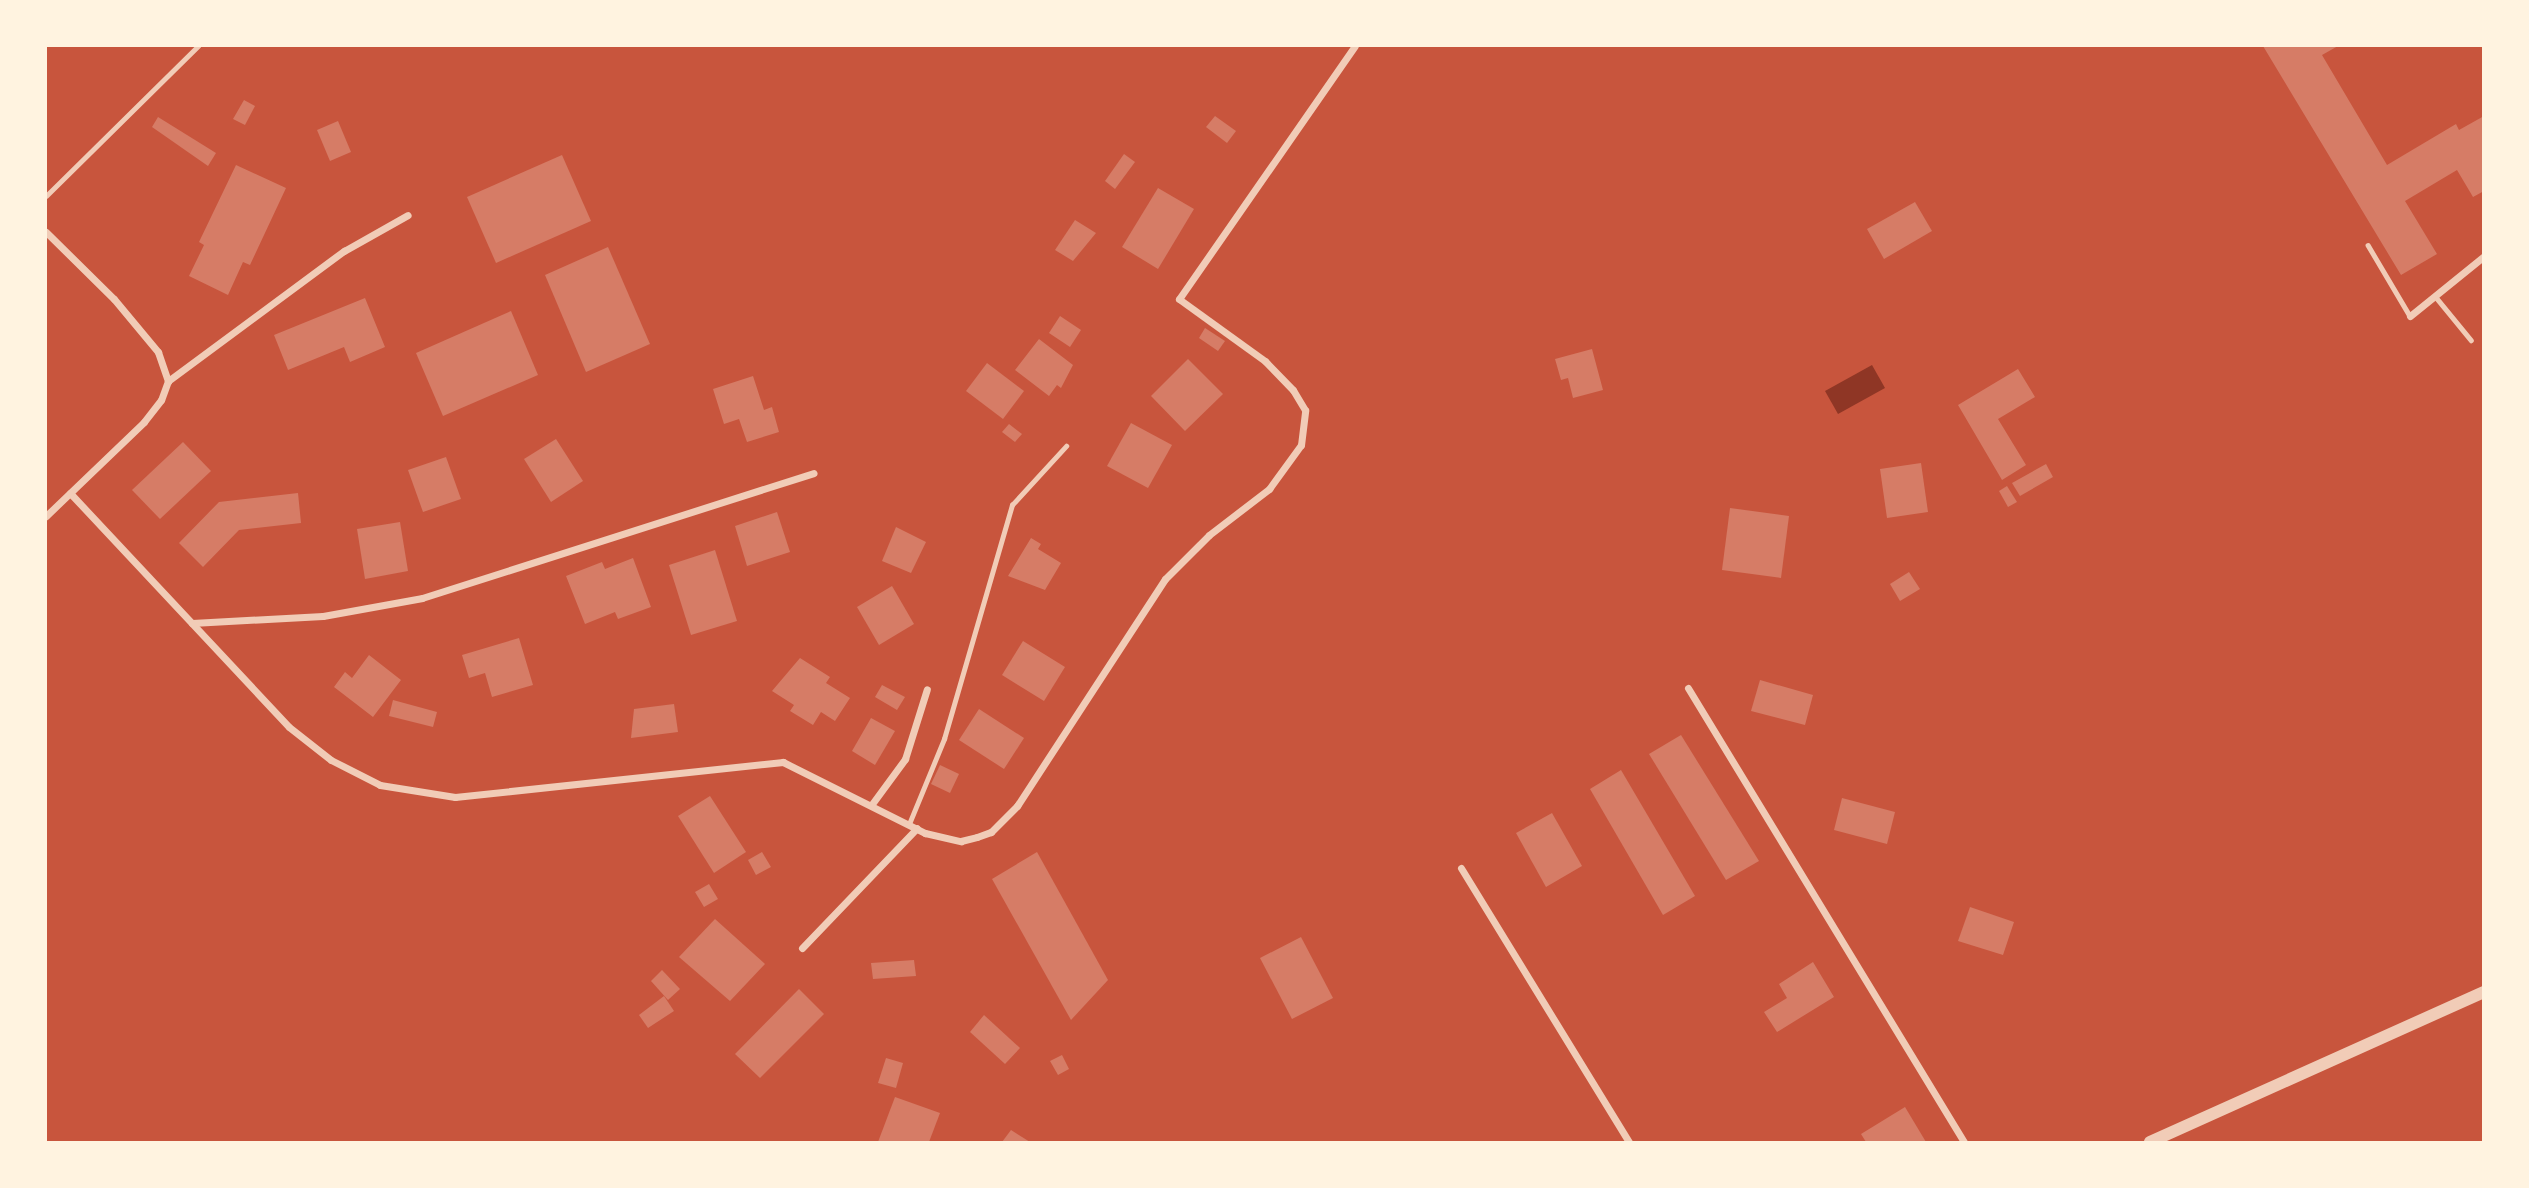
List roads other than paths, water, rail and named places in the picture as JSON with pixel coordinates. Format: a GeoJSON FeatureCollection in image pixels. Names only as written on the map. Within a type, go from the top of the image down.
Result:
{"type":"FeatureCollection","features":[{"type":"Feature","properties":{"kind":"street"},"geometry":{"type":"LineString","coordinates":[[69,494],[309,745],[380,785],[455,797],[783,762],[917,828],[961,841],[991,831],[1004,820],[1158,587],[1209,535],[1269,489],[1297,453],[1306,423],[1301,400],[1265,361],[1179,299],[1355,46]]}},
{"type":"Feature","properties":{"kind":"street"},"geometry":{"type":"LineString","coordinates":[[168,381],[344,251],[408,215]]}},
{"type":"Feature","properties":{"kind":"street"},"geometry":{"type":"LineString","coordinates":[[46,232],[114,299],[149,341],[164,360],[168,381],[161,400],[144,422],[46,516]]}},
{"type":"Feature","properties":{"kind":"street"},"geometry":{"type":"LineString","coordinates":[[2410,316],[2483,256]]}},
{"type":"Feature","properties":{"kind":"street"},"geometry":{"type":"LineString","coordinates":[[192,623],[323,616],[422,598],[814,473]]}},
{"type":"Feature","properties":{"kind":"street"},"geometry":{"type":"LineString","coordinates":[[1688,688],[1964,1143]]}},
{"type":"Feature","properties":{"kind":"street"},"geometry":{"type":"LineString","coordinates":[[872,804],[905,760],[928,689]]}},
{"type":"Feature","properties":{"kind":"street"},"geometry":{"type":"LineString","coordinates":[[802,948],[917,828]]}},
{"type":"Feature","properties":{"kind":"street"},"geometry":{"type":"LineString","coordinates":[[1461,868],[1629,1143]]}},
{"type":"Feature","properties":{"kind":"street"},"geometry":{"type":"LineString","coordinates":[[2150,1143],[2483,992]]}},
{"type":"Feature","properties":{"kind":"lane"},"geometry":{"type":"LineString","coordinates":[[46,196],[198,46]]}},
{"type":"Feature","properties":{"kind":"lane"},"geometry":{"type":"LineString","coordinates":[[2368,245],[2410,316]]}},
{"type":"Feature","properties":{"kind":"lane"},"geometry":{"type":"LineString","coordinates":[[2435,295],[2471,340]]}},
{"type":"Feature","properties":{"kind":"lane"},"geometry":{"type":"LineString","coordinates":[[909,824],[944,739],[1012,505],[1066,446]]}}]}
